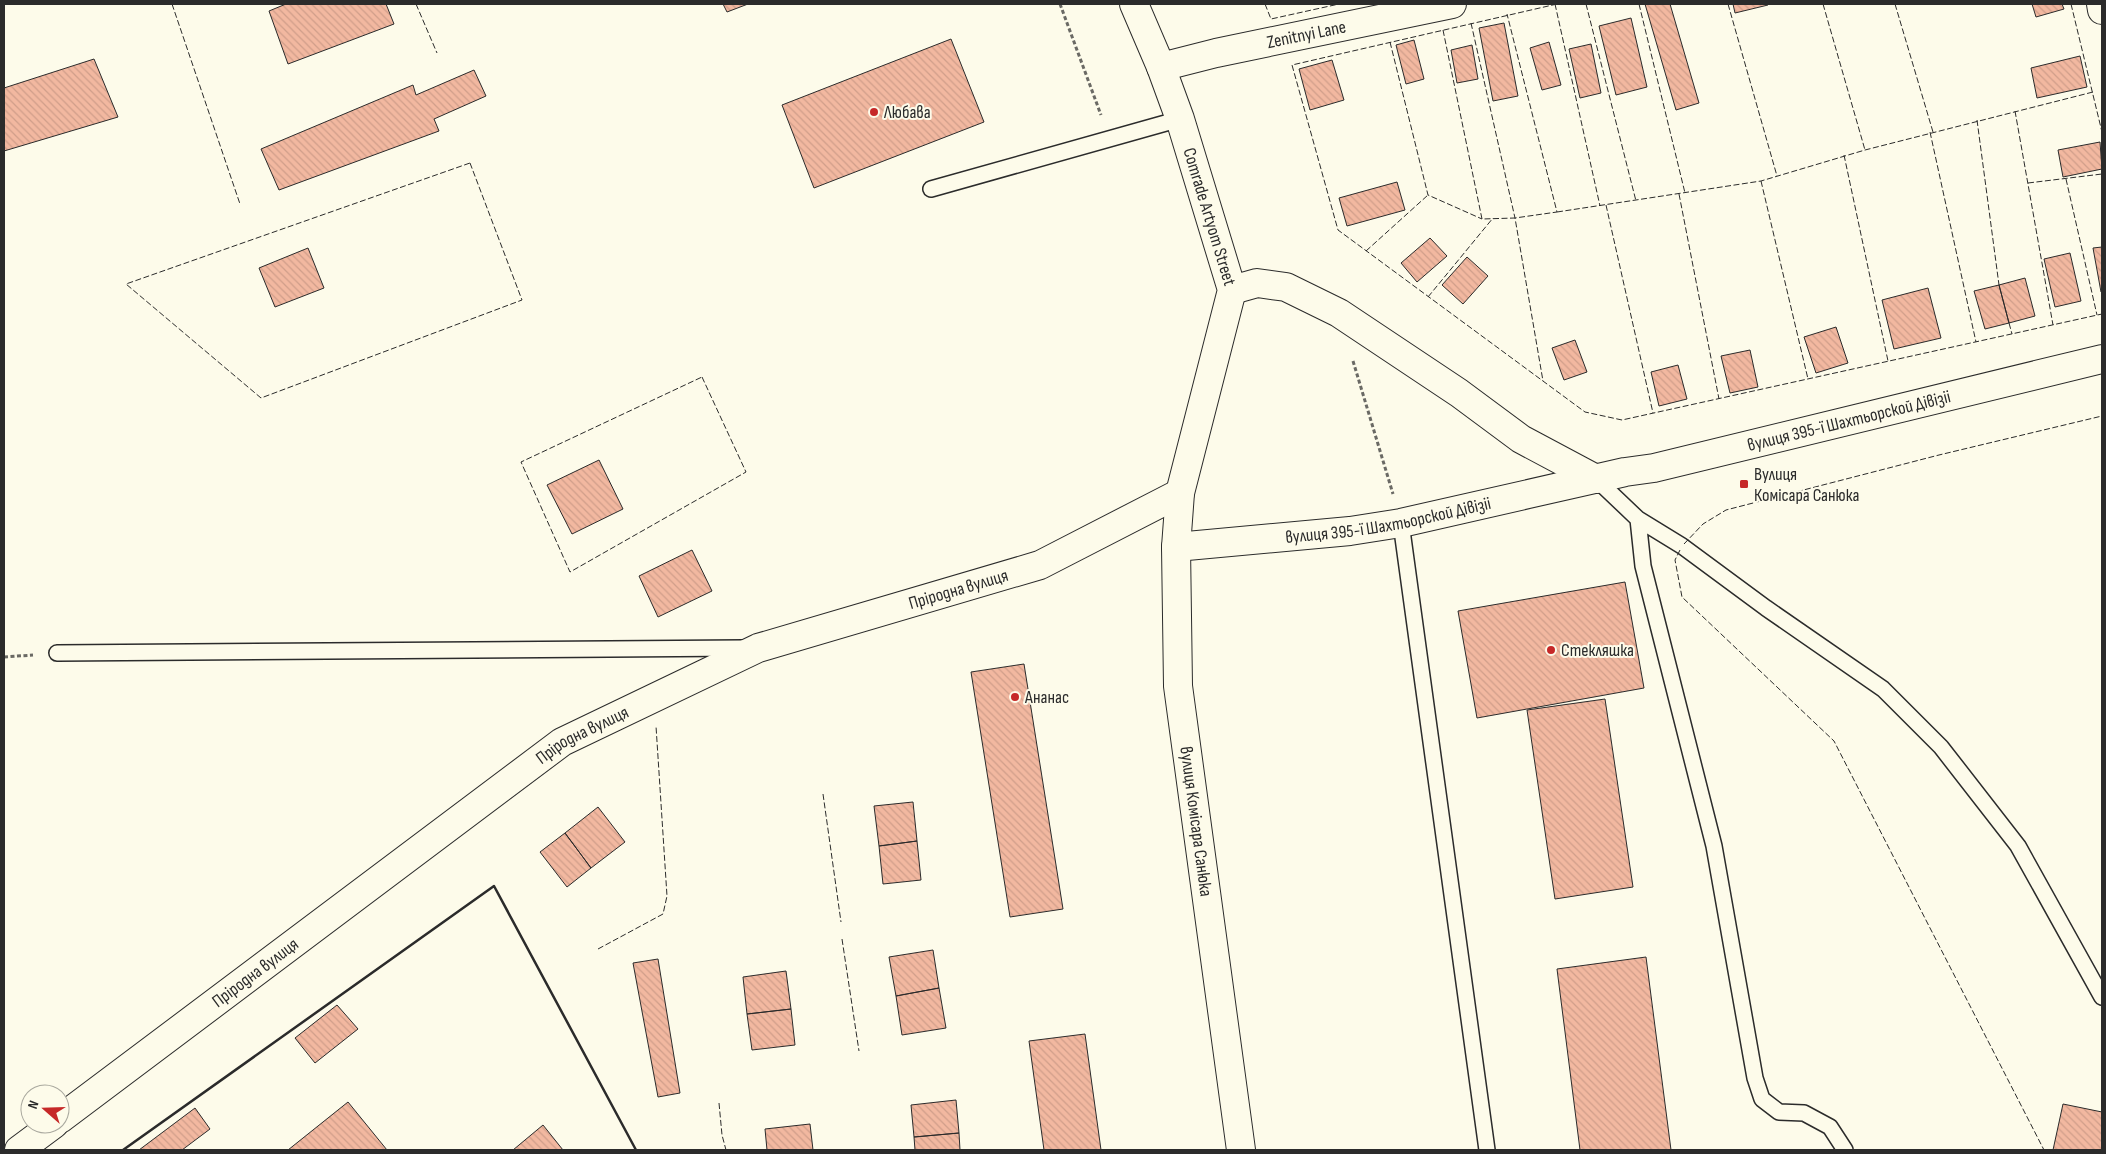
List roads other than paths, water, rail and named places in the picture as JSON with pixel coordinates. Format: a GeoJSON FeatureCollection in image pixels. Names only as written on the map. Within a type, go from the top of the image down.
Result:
{"type":"FeatureCollection","features":[{"type":"Feature","properties":{"kind":"street","name":"Comrade Artyom Street"},"geometry":{"type":"LineString","coordinates":[[1134,4],[1161,67],[1180,119],[1232,290],[1180,493]]}},
{"type":"Feature","properties":{"kind":"street","name":"Zenitnyi Lane"},"geometry":{"type":"LineString","coordinates":[[1161,67],[1216,53],[1452,4]]}},
{"type":"Feature","properties":{"kind":"street"},"geometry":{"type":"LineString","coordinates":[[2101,4],[2102,10]]}},
{"type":"Feature","properties":{"kind":"street"},"geometry":{"type":"LineString","coordinates":[[1232,290],[1257,283],[1286,287],[1339,313],[1459,393],[1521,439],[1596,479]]}},
{"type":"Feature","properties":{"kind":"street","name":"вулиця 395-ї Шахтьорской Дівізіі"},"geometry":{"type":"LineString","coordinates":[[1176,547],[1350,531],[1401,523],[1596,479],[1663,466],[2102,359]]}},
{"type":"Feature","properties":{"kind":"street","name":"вулиця Комісара Санюка"},"geometry":{"type":"LineString","coordinates":[[1180,493],[1176,547],[1178,686],[1241,1150]]}},
{"type":"Feature","properties":{"kind":"street","name":"Пріродна вулиця"},"geometry":{"type":"LineString","coordinates":[[70,1111],[562,742],[758,648],[1040,565],[1180,493]]}},
{"type":"Feature","properties":{"kind":"street"},"geometry":{"type":"LineString","coordinates":[[18,1150],[40,1134]]}},
{"type":"Feature","properties":{"kind":"lane"},"geometry":{"type":"LineString","coordinates":[[931,189],[1180,119]]}},
{"type":"Feature","properties":{"kind":"lane"},"geometry":{"type":"LineString","coordinates":[[1596,479],[1638,519],[1682,546],[1766,608],[1883,689],[1941,747],[2018,846],[2102,998]]}},
{"type":"Feature","properties":{"kind":"lane"},"geometry":{"type":"LineString","coordinates":[[1638,519],[1642,566],[1714,846],[1755,1078],[1762,1099],[1779,1112],[1804,1113],[1830,1127],[1845,1150]]}},
{"type":"Feature","properties":{"kind":"lane"},"geometry":{"type":"LineString","coordinates":[[1401,523],[1487,1150]]}},
{"type":"Feature","properties":{"kind":"lane"},"geometry":{"type":"LineString","coordinates":[[57,653],[758,648]]}},
{"type":"Feature","properties":{"kind":"place","name":"Любава"},"geometry":{"type":"Point","coordinates":[874,112]}},
{"type":"Feature","properties":{"kind":"place","name":"Вулиця Комісара Санюка"},"geometry":{"type":"Point","coordinates":[1744,484]}},
{"type":"Feature","properties":{"kind":"place","name":"Стекляшка"},"geometry":{"type":"Point","coordinates":[1551,650]}},
{"type":"Feature","properties":{"kind":"place","name":"Ананас"},"geometry":{"type":"Point","coordinates":[1015,697]}}]}
